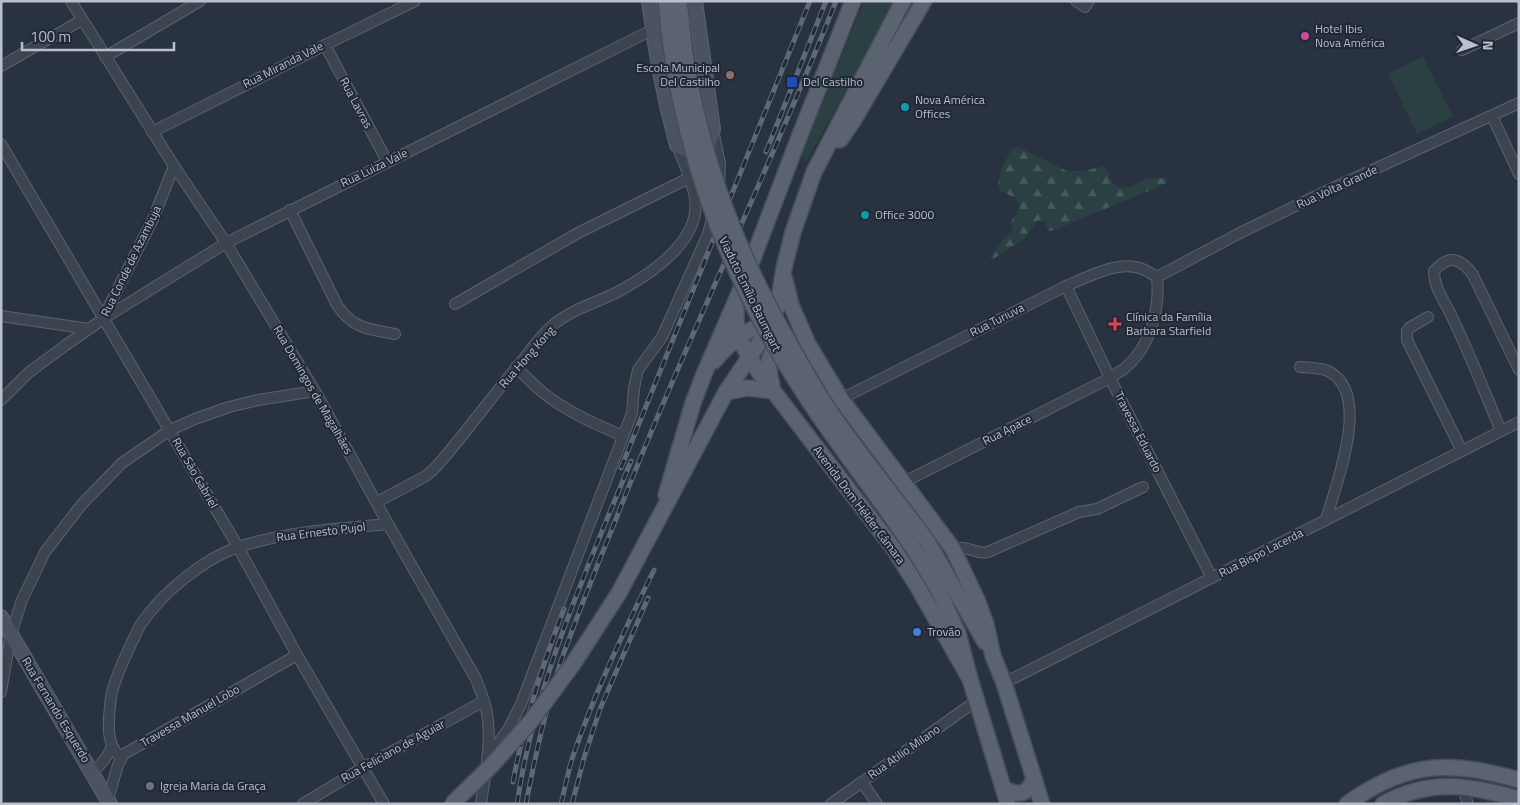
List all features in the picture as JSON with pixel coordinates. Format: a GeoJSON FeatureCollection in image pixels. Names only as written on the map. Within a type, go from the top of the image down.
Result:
{"type":"FeatureCollection","features":[{"type":"Feature","properties":{"kind":"main road","name":"Viaduto Emílio Baumgart"},"geometry":{"type":"LineString","coordinates":[[666,1],[672,56],[680,102],[698,171],[722,240],[758,316],[797,384],[836,442],[915,551]]}},
{"type":"Feature","properties":{"kind":"main road","name":"Viaduto Emílio Baumgart"},"geometry":{"type":"LineString","coordinates":[[679,1],[688,72],[698,119],[711,168],[741,251],[768,307],[832,415],[927,540],[994,656]]}},
{"type":"Feature","properties":{"kind":"main road"},"geometry":{"type":"LineString","coordinates":[[660,515],[680,443],[704,374],[744,282],[854,1]]}},
{"type":"Feature","properties":{"kind":"main road"},"geometry":{"type":"LineString","coordinates":[[452,804],[492,765],[532,721],[596,631],[649,539],[726,392],[772,325],[793,232],[814,172],[904,1]]}},
{"type":"Feature","properties":{"kind":"main road"},"geometry":{"type":"LineString","coordinates":[[814,172],[835,148],[853,121],[924,1]]}},
{"type":"Feature","properties":{"kind":"main road"},"geometry":{"type":"LineString","coordinates":[[744,282],[749,306],[754,310],[762,309],[770,301],[784,268]]}},
{"type":"Feature","properties":{"kind":"main road"},"geometry":{"type":"LineString","coordinates":[[784,268],[791,305],[808,344],[841,400],[954,549],[986,624],[994,656],[1042,804]]}},
{"type":"Feature","properties":{"kind":"main road","name":"Avenida Dom Hélder Câmara"},"geometry":{"type":"LineString","coordinates":[[736,298],[738,337],[750,357],[773,391],[894,549],[970,679]]}},
{"type":"Feature","properties":{"kind":"main road"},"geometry":{"type":"LineString","coordinates":[[704,374],[726,348],[738,337],[753,329],[772,325],[797,335],[808,344]]}},
{"type":"Feature","properties":{"kind":"main road"},"geometry":{"type":"LineString","coordinates":[[726,392],[748,388],[773,391],[768,361],[775,349],[787,341],[795,340],[808,344]]}},
{"type":"Feature","properties":{"kind":"main road","name":"Avenida Dom Hélder Câmara"},"geometry":{"type":"LineString","coordinates":[[915,551],[937,588],[951,618],[965,656],[976,701],[1008,804]]}},
{"type":"Feature","properties":{"kind":"main road"},"geometry":{"type":"LineString","coordinates":[[1347,804],[1385,780],[1416,770],[1439,767],[1474,769],[1519,780]]}},
{"type":"Feature","properties":{"kind":"main road"},"geometry":{"type":"LineString","coordinates":[[1003,788],[1011,792],[1024,792],[1031,786],[1034,779]]}},
{"type":"Feature","properties":{"kind":"main road"},"geometry":{"type":"LineString","coordinates":[[1383,804],[1405,793],[1422,788],[1447,786],[1462,786],[1519,799]]}},
{"type":"Feature","properties":{"kind":"street","name":"Rua Domingos de Magalhães"},"geometry":{"type":"LineString","coordinates":[[71,1],[152,132],[226,243],[315,391],[476,679],[484,701],[489,729],[481,804]]}},
{"type":"Feature","properties":{"kind":"street","name":"Rua Miranda Vale"},"geometry":{"type":"LineString","coordinates":[[152,132],[415,1]]}},
{"type":"Feature","properties":{"kind":"street"},"geometry":{"type":"LineString","coordinates":[[649,1],[652,30],[665,100],[677,145],[695,198],[707,199],[716,192],[719,185]]}},
{"type":"Feature","properties":{"kind":"street"},"geometry":{"type":"LineString","coordinates":[[487,759],[509,728],[521,704],[632,413],[638,370],[662,337],[708,234],[719,185],[720,164],[713,129],[695,1]]}},
{"type":"Feature","properties":{"kind":"street"},"geometry":{"type":"LineString","coordinates":[[1076,1],[1085,7],[1088,1]]}},
{"type":"Feature","properties":{"kind":"street"},"geometry":{"type":"LineString","coordinates":[[105,57],[193,3]]}},
{"type":"Feature","properties":{"kind":"street"},"geometry":{"type":"LineString","coordinates":[[1,66],[82,20]]}},
{"type":"Feature","properties":{"kind":"street"},"geometry":{"type":"LineString","coordinates":[[1462,50],[1519,22]]}},
{"type":"Feature","properties":{"kind":"street","name":"Rua Luiza Vale"},"geometry":{"type":"LineString","coordinates":[[103,319],[226,243],[652,30]]}},
{"type":"Feature","properties":{"kind":"street","name":"Rua Lavras"},"geometry":{"type":"LineString","coordinates":[[325,45],[387,161]]}},
{"type":"Feature","properties":{"kind":"street","name":"Rua Volta Grande"},"geometry":{"type":"LineString","coordinates":[[1157,277],[1238,234],[1322,193],[1519,103]]}},
{"type":"Feature","properties":{"kind":"street"},"geometry":{"type":"LineString","coordinates":[[1492,116],[1515,156],[1519,174]]}},
{"type":"Feature","properties":{"kind":"street"},"geometry":{"type":"LineString","coordinates":[[677,145],[696,152],[703,150],[708,147],[713,129]]}},
{"type":"Feature","properties":{"kind":"street","name":"Rua São Gabriel"},"geometry":{"type":"LineString","coordinates":[[1,144],[238,547],[297,654],[384,804]]}},
{"type":"Feature","properties":{"kind":"street","name":"Rua Conde de Azambuja"},"geometry":{"type":"LineString","coordinates":[[1,400],[28,373],[103,319],[153,219],[174,166]]}},
{"type":"Feature","properties":{"kind":"street"},"geometry":{"type":"LineString","coordinates":[[455,304],[578,233],[688,178]]}},
{"type":"Feature","properties":{"kind":"street","name":"Rua Hong Kong"},"geometry":{"type":"LineString","coordinates":[[377,502],[426,476],[434,469],[516,367],[553,325],[569,315],[623,289],[664,261],[680,244],[690,229],[695,213],[695,198]]}},
{"type":"Feature","properties":{"kind":"street"},"geometry":{"type":"LineString","coordinates":[[290,210],[337,305],[345,316],[354,324],[364,328],[395,334]]}},
{"type":"Feature","properties":{"kind":"street"},"geometry":{"type":"LineString","coordinates":[[1501,431],[1452,315],[1437,288],[1434,271],[1442,262],[1456,260],[1466,265],[1473,275],[1519,370]]}},
{"type":"Feature","properties":{"kind":"street","name":"Rua Turiuva"},"geometry":{"type":"LineString","coordinates":[[841,400],[1066,286],[1101,272],[1134,266],[1146,270],[1157,277]]}},
{"type":"Feature","properties":{"kind":"street","name":"Rua Apace"},"geometry":{"type":"LineString","coordinates":[[904,482],[1110,378],[1126,367],[1145,343],[1157,309],[1157,277]]}},
{"type":"Feature","properties":{"kind":"street","name":"Travessa Eduardo"},"geometry":{"type":"LineString","coordinates":[[1066,286],[1110,378],[1212,578]]}},
{"type":"Feature","properties":{"kind":"street"},"geometry":{"type":"LineString","coordinates":[[1,316],[89,329]]}},
{"type":"Feature","properties":{"kind":"street"},"geometry":{"type":"LineString","coordinates":[[1428,317],[1406,331],[1407,340],[1462,451]]}},
{"type":"Feature","properties":{"kind":"street"},"geometry":{"type":"LineString","coordinates":[[516,367],[542,392],[562,405],[593,423],[623,436]]}},
{"type":"Feature","properties":{"kind":"street"},"geometry":{"type":"LineString","coordinates":[[1300,367],[1322,369],[1332,373],[1342,385],[1348,402],[1350,420],[1348,440],[1326,520]]}},
{"type":"Feature","properties":{"kind":"street"},"geometry":{"type":"LineString","coordinates":[[1,692],[11,634],[22,600],[45,552],[82,504],[122,463],[170,430],[229,407],[258,400],[315,391]]}},
{"type":"Feature","properties":{"kind":"street","name":"Rua Bispo Lacerda"},"geometry":{"type":"LineString","coordinates":[[1004,683],[1519,422]]}},
{"type":"Feature","properties":{"kind":"street"},"geometry":{"type":"LineString","coordinates":[[954,549],[964,547],[979,553],[988,552],[1079,512],[1097,509],[1143,486]]}},
{"type":"Feature","properties":{"kind":"street","name":"Rua Ernesto Pujol"},"geometry":{"type":"LineString","coordinates":[[112,746],[109,716],[112,691],[126,655],[141,624],[161,600],[183,579],[207,563],[238,547],[290,534],[388,524]]}},
{"type":"Feature","properties":{"kind":"street","name":"Rua Fernando Esquerdo"},"geometry":{"type":"LineString","coordinates":[[1,617],[109,802]]}},
{"type":"Feature","properties":{"kind":"street","name":"Travessa Manuel Lobo"},"geometry":{"type":"LineString","coordinates":[[121,758],[124,754],[297,654]]}},
{"type":"Feature","properties":{"kind":"street","name":"Rua Feliciano de Aguiar"},"geometry":{"type":"LineString","coordinates":[[303,804],[364,767],[484,701]]}},
{"type":"Feature","properties":{"kind":"street","name":"Rua Atilio Milano"},"geometry":{"type":"LineString","coordinates":[[831,804],[976,701]]}},
{"type":"Feature","properties":{"kind":"street"},"geometry":{"type":"LineString","coordinates":[[109,802],[121,758],[115,753],[112,746]]}},
{"type":"Feature","properties":{"kind":"street"},"geometry":{"type":"LineString","coordinates":[[92,771],[108,757],[112,746]]}},
{"type":"Feature","properties":{"kind":"street"},"geometry":{"type":"LineString","coordinates":[[862,782],[877,804]]}},
{"type":"Feature","properties":{"kind":"street"},"geometry":{"type":"LineString","coordinates":[[1462,786],[1468,804]]}},
{"type":"Feature","properties":{"kind":"green space"},"geometry":{"type":"Polygon","coordinates":[[[864,1],[896,1],[806,162],[801,155],[864,1]]]}},
{"type":"Feature","properties":{"kind":"green space"},"geometry":{"type":"Polygon","coordinates":[[[1423,56],[1453,117],[1417,134],[1388,74],[1423,56]]]}},
{"type":"Feature","properties":{"kind":"green space"},"geometry":{"type":"Polygon","coordinates":[[[1019,147],[1067,171],[1084,171],[1104,166],[1115,186],[1124,188],[1148,178],[1166,178],[1167,180],[1166,183],[1158,187],[1054,230],[1049,231],[1044,221],[1038,220],[1024,239],[993,259],[990,256],[1012,230],[1013,227],[1010,223],[1018,212],[1020,205],[1015,198],[999,190],[998,184],[1002,168],[1012,148],[1019,147]]]}},
{"type":"Feature","properties":{"kind":"railway"},"geometry":{"type":"LineString","coordinates":[[621,468],[810,1]]}},
{"type":"Feature","properties":{"kind":"railway"},"geometry":{"type":"LineString","coordinates":[[766,152],[826,1]]}},
{"type":"Feature","properties":{"kind":"railway"},"geometry":{"type":"LineString","coordinates":[[526,804],[550,696],[581,607],[669,389],[810,66],[836,1]]}},
{"type":"Feature","properties":{"kind":"railway"},"geometry":{"type":"LineString","coordinates":[[517,804],[525,760],[549,673],[580,587],[631,461]]}},
{"type":"Feature","properties":{"kind":"railway"},"geometry":{"type":"LineString","coordinates":[[561,804],[571,762],[600,685],[654,570]]}},
{"type":"Feature","properties":{"kind":"railway"},"geometry":{"type":"LineString","coordinates":[[572,804],[600,709],[648,598]]}},
{"type":"Feature","properties":{"kind":"railway"},"geometry":{"type":"LineString","coordinates":[[513,782],[534,694],[564,609]]}},
{"type":"Feature","properties":{"kind":"place","name":"Hotel Ibis Nova América"},"geometry":{"type":"Point","coordinates":[1305,36]}},
{"type":"Feature","properties":{"kind":"place","name":"Escola Municipal Del Castilho"},"geometry":{"type":"Point","coordinates":[730,75]}},
{"type":"Feature","properties":{"kind":"place","name":"Del Castilho"},"geometry":{"type":"Point","coordinates":[792,82]}},
{"type":"Feature","properties":{"kind":"place","name":"Nova América Offices"},"geometry":{"type":"Point","coordinates":[905,107]}},
{"type":"Feature","properties":{"kind":"place","name":"Office 3000"},"geometry":{"type":"Point","coordinates":[865,215]}},
{"type":"Feature","properties":{"kind":"place","name":"Clínica da Família Barbara Starfield"},"geometry":{"type":"Point","coordinates":[1115,324]}},
{"type":"Feature","properties":{"kind":"place","name":"Trovão"},"geometry":{"type":"Point","coordinates":[917,632]}},
{"type":"Feature","properties":{"kind":"place","name":"Igreja Maria da Graça"},"geometry":{"type":"Point","coordinates":[150,786]}}]}
